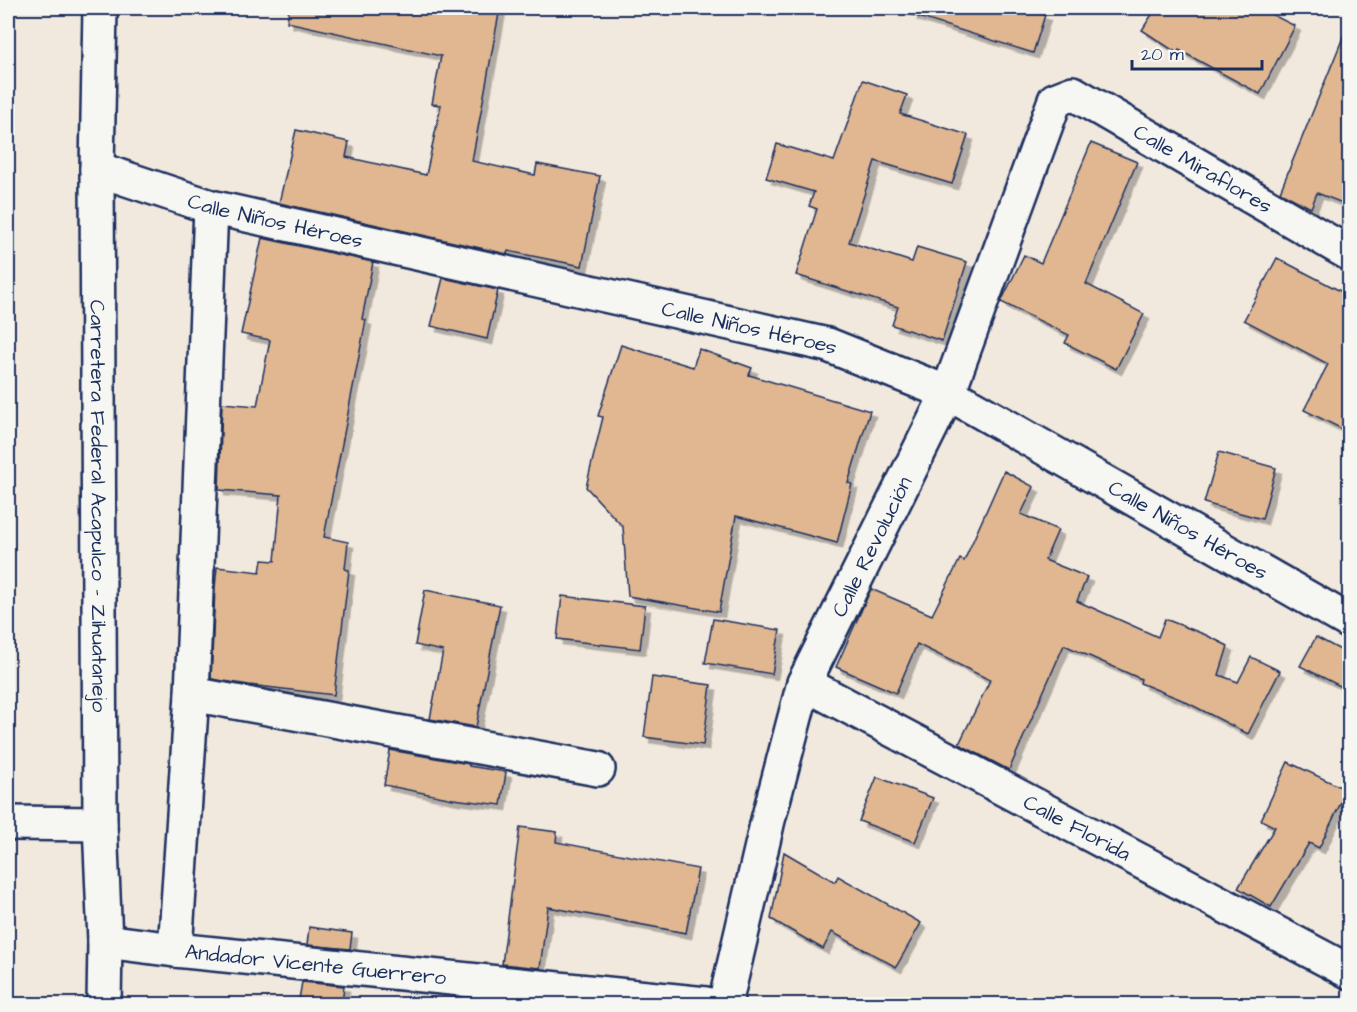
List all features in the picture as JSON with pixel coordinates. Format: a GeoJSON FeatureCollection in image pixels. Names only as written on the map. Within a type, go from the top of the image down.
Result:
{"type":"FeatureCollection","features":[{"type":"Feature","properties":{"kind":"street","name":"Carretera Federal Acapulco - Zihuatanejo"},"geometry":{"type":"LineString","coordinates":[[100,8],[97,169],[100,824],[105,941],[104,1005]]}},
{"type":"Feature","properties":{"kind":"street","name":"Calle Miraflores"},"geometry":{"type":"LineString","coordinates":[[1055,100],[1073,93],[1350,254]]}},
{"type":"Feature","properties":{"kind":"street","name":"Calle Revolución"},"geometry":{"type":"LineString","coordinates":[[725,1005],[768,820],[804,683],[948,393],[1055,100]]}},
{"type":"Feature","properties":{"kind":"street","name":"Calle Niños Héroes"},"geometry":{"type":"LineString","coordinates":[[97,169],[211,207],[828,345],[948,393],[1350,622]]}},
{"type":"Feature","properties":{"kind":"street"},"geometry":{"type":"LineString","coordinates":[[175,950],[192,694],[211,207]]}},
{"type":"Feature","properties":{"kind":"street","name":"Calle Florida"},"geometry":{"type":"LineString","coordinates":[[804,683],[1350,972]]}},
{"type":"Feature","properties":{"kind":"street"},"geometry":{"type":"LineString","coordinates":[[192,694],[598,769]]}},
{"type":"Feature","properties":{"kind":"street"},"geometry":{"type":"LineString","coordinates":[[8,823],[100,824]]}},
{"type":"Feature","properties":{"kind":"street","name":"Andador Vicente Guerrero"},"geometry":{"type":"LineString","coordinates":[[105,941],[706,1005]]}},
{"type":"Feature","properties":{"kind":"building"},"geometry":{"type":"Polygon","coordinates":[[[289,8],[500,8],[472,161],[535,175],[537,164],[600,176],[582,266],[508,251],[507,254],[279,203],[296,130],[349,142],[346,157],[426,175],[441,105],[432,104],[441,56],[287,22],[289,8]]]}},
{"type":"Feature","properties":{"kind":"building"},"geometry":{"type":"Polygon","coordinates":[[[913,8],[1020,8],[1045,15],[1033,53],[912,15],[913,8]]]}},
{"type":"Feature","properties":{"kind":"building"},"geometry":{"type":"Polygon","coordinates":[[[1156,8],[1259,8],[1295,26],[1260,94],[1179,50],[1177,53],[1142,30],[1156,8]]]}},
{"type":"Feature","properties":{"kind":"building"},"geometry":{"type":"Polygon","coordinates":[[[1348,25],[1350,26],[1350,206],[1317,193],[1311,208],[1280,192],[1348,25]]]}},
{"type":"Feature","properties":{"kind":"building"},"geometry":{"type":"Polygon","coordinates":[[[863,80],[907,95],[900,114],[968,135],[952,184],[875,161],[849,242],[912,262],[917,247],[967,262],[942,341],[892,325],[898,307],[796,275],[817,209],[809,206],[814,192],[766,178],[777,144],[834,161],[863,80]]]}},
{"type":"Feature","properties":{"kind":"building"},"geometry":{"type":"Polygon","coordinates":[[[1091,143],[1137,162],[1086,284],[1144,314],[1116,369],[1065,343],[1069,335],[1001,302],[1024,255],[1041,263],[1091,143]]]}},
{"type":"Feature","properties":{"kind":"building"},"geometry":{"type":"Polygon","coordinates":[[[262,238],[373,262],[362,319],[366,320],[324,537],[348,542],[345,569],[349,570],[334,695],[211,679],[217,567],[260,572],[262,560],[275,561],[281,495],[219,490],[222,403],[257,406],[270,340],[241,334],[262,238]]]}},
{"type":"Feature","properties":{"kind":"building"},"geometry":{"type":"Polygon","coordinates":[[[1277,258],[1350,296],[1350,433],[1304,410],[1328,364],[1244,320],[1277,258]]]}},
{"type":"Feature","properties":{"kind":"building"},"geometry":{"type":"Polygon","coordinates":[[[443,278],[498,290],[487,339],[431,326],[443,278]]]}},
{"type":"Feature","properties":{"kind":"building"},"geometry":{"type":"Polygon","coordinates":[[[621,345],[693,367],[699,349],[752,368],[749,375],[870,411],[848,483],[852,484],[837,543],[736,516],[719,612],[628,596],[623,527],[586,487],[603,417],[598,416],[621,345]]]}},
{"type":"Feature","properties":{"kind":"building"},"geometry":{"type":"Polygon","coordinates":[[[1219,452],[1276,468],[1262,519],[1204,503],[1219,452]]]}},
{"type":"Feature","properties":{"kind":"building"},"geometry":{"type":"Polygon","coordinates":[[[1004,471],[1034,487],[1021,514],[1058,530],[1045,560],[1087,577],[1077,601],[1158,637],[1165,619],[1228,646],[1219,675],[1238,682],[1251,657],[1280,671],[1248,734],[1182,700],[1140,683],[1141,679],[1064,645],[1009,770],[959,744],[990,680],[917,644],[896,693],[836,667],[871,589],[932,615],[960,559],[964,561],[1004,471]]]}},
{"type":"Feature","properties":{"kind":"building"},"geometry":{"type":"Polygon","coordinates":[[[425,590],[500,605],[476,727],[430,719],[443,651],[415,645],[425,590]]]}},
{"type":"Feature","properties":{"kind":"building"},"geometry":{"type":"Polygon","coordinates":[[[562,596],[645,606],[640,649],[557,639],[562,596]]]}},
{"type":"Feature","properties":{"kind":"building"},"geometry":{"type":"Polygon","coordinates":[[[713,619],[780,630],[772,674],[705,663],[713,619]]]}},
{"type":"Feature","properties":{"kind":"building"},"geometry":{"type":"Polygon","coordinates":[[[1316,637],[1350,655],[1350,691],[1300,666],[1316,637]]]}},
{"type":"Feature","properties":{"kind":"building"},"geometry":{"type":"Polygon","coordinates":[[[652,677],[711,685],[703,745],[644,737],[652,677]]]}},
{"type":"Feature","properties":{"kind":"building"},"geometry":{"type":"Polygon","coordinates":[[[390,750],[506,772],[501,805],[453,799],[384,785],[390,750]]]}},
{"type":"Feature","properties":{"kind":"building"},"geometry":{"type":"Polygon","coordinates":[[[1288,762],[1347,790],[1319,848],[1309,843],[1271,907],[1238,888],[1275,827],[1261,820],[1288,762]]]}},
{"type":"Feature","properties":{"kind":"building"},"geometry":{"type":"Polygon","coordinates":[[[877,777],[933,798],[915,842],[859,821],[877,777]]]}},
{"type":"Feature","properties":{"kind":"building"},"geometry":{"type":"Polygon","coordinates":[[[520,827],[557,832],[556,842],[698,869],[686,933],[548,907],[540,968],[502,964],[520,827]]]}},
{"type":"Feature","properties":{"kind":"building"},"geometry":{"type":"Polygon","coordinates":[[[784,852],[835,882],[838,876],[921,923],[896,967],[832,932],[823,949],[771,919],[784,852]]]}},
{"type":"Feature","properties":{"kind":"building"},"geometry":{"type":"Polygon","coordinates":[[[309,927],[352,933],[350,949],[307,945],[309,927]]]}},
{"type":"Feature","properties":{"kind":"building"},"geometry":{"type":"Polygon","coordinates":[[[302,982],[344,986],[342,1005],[298,1005],[302,982]]]}}]}
